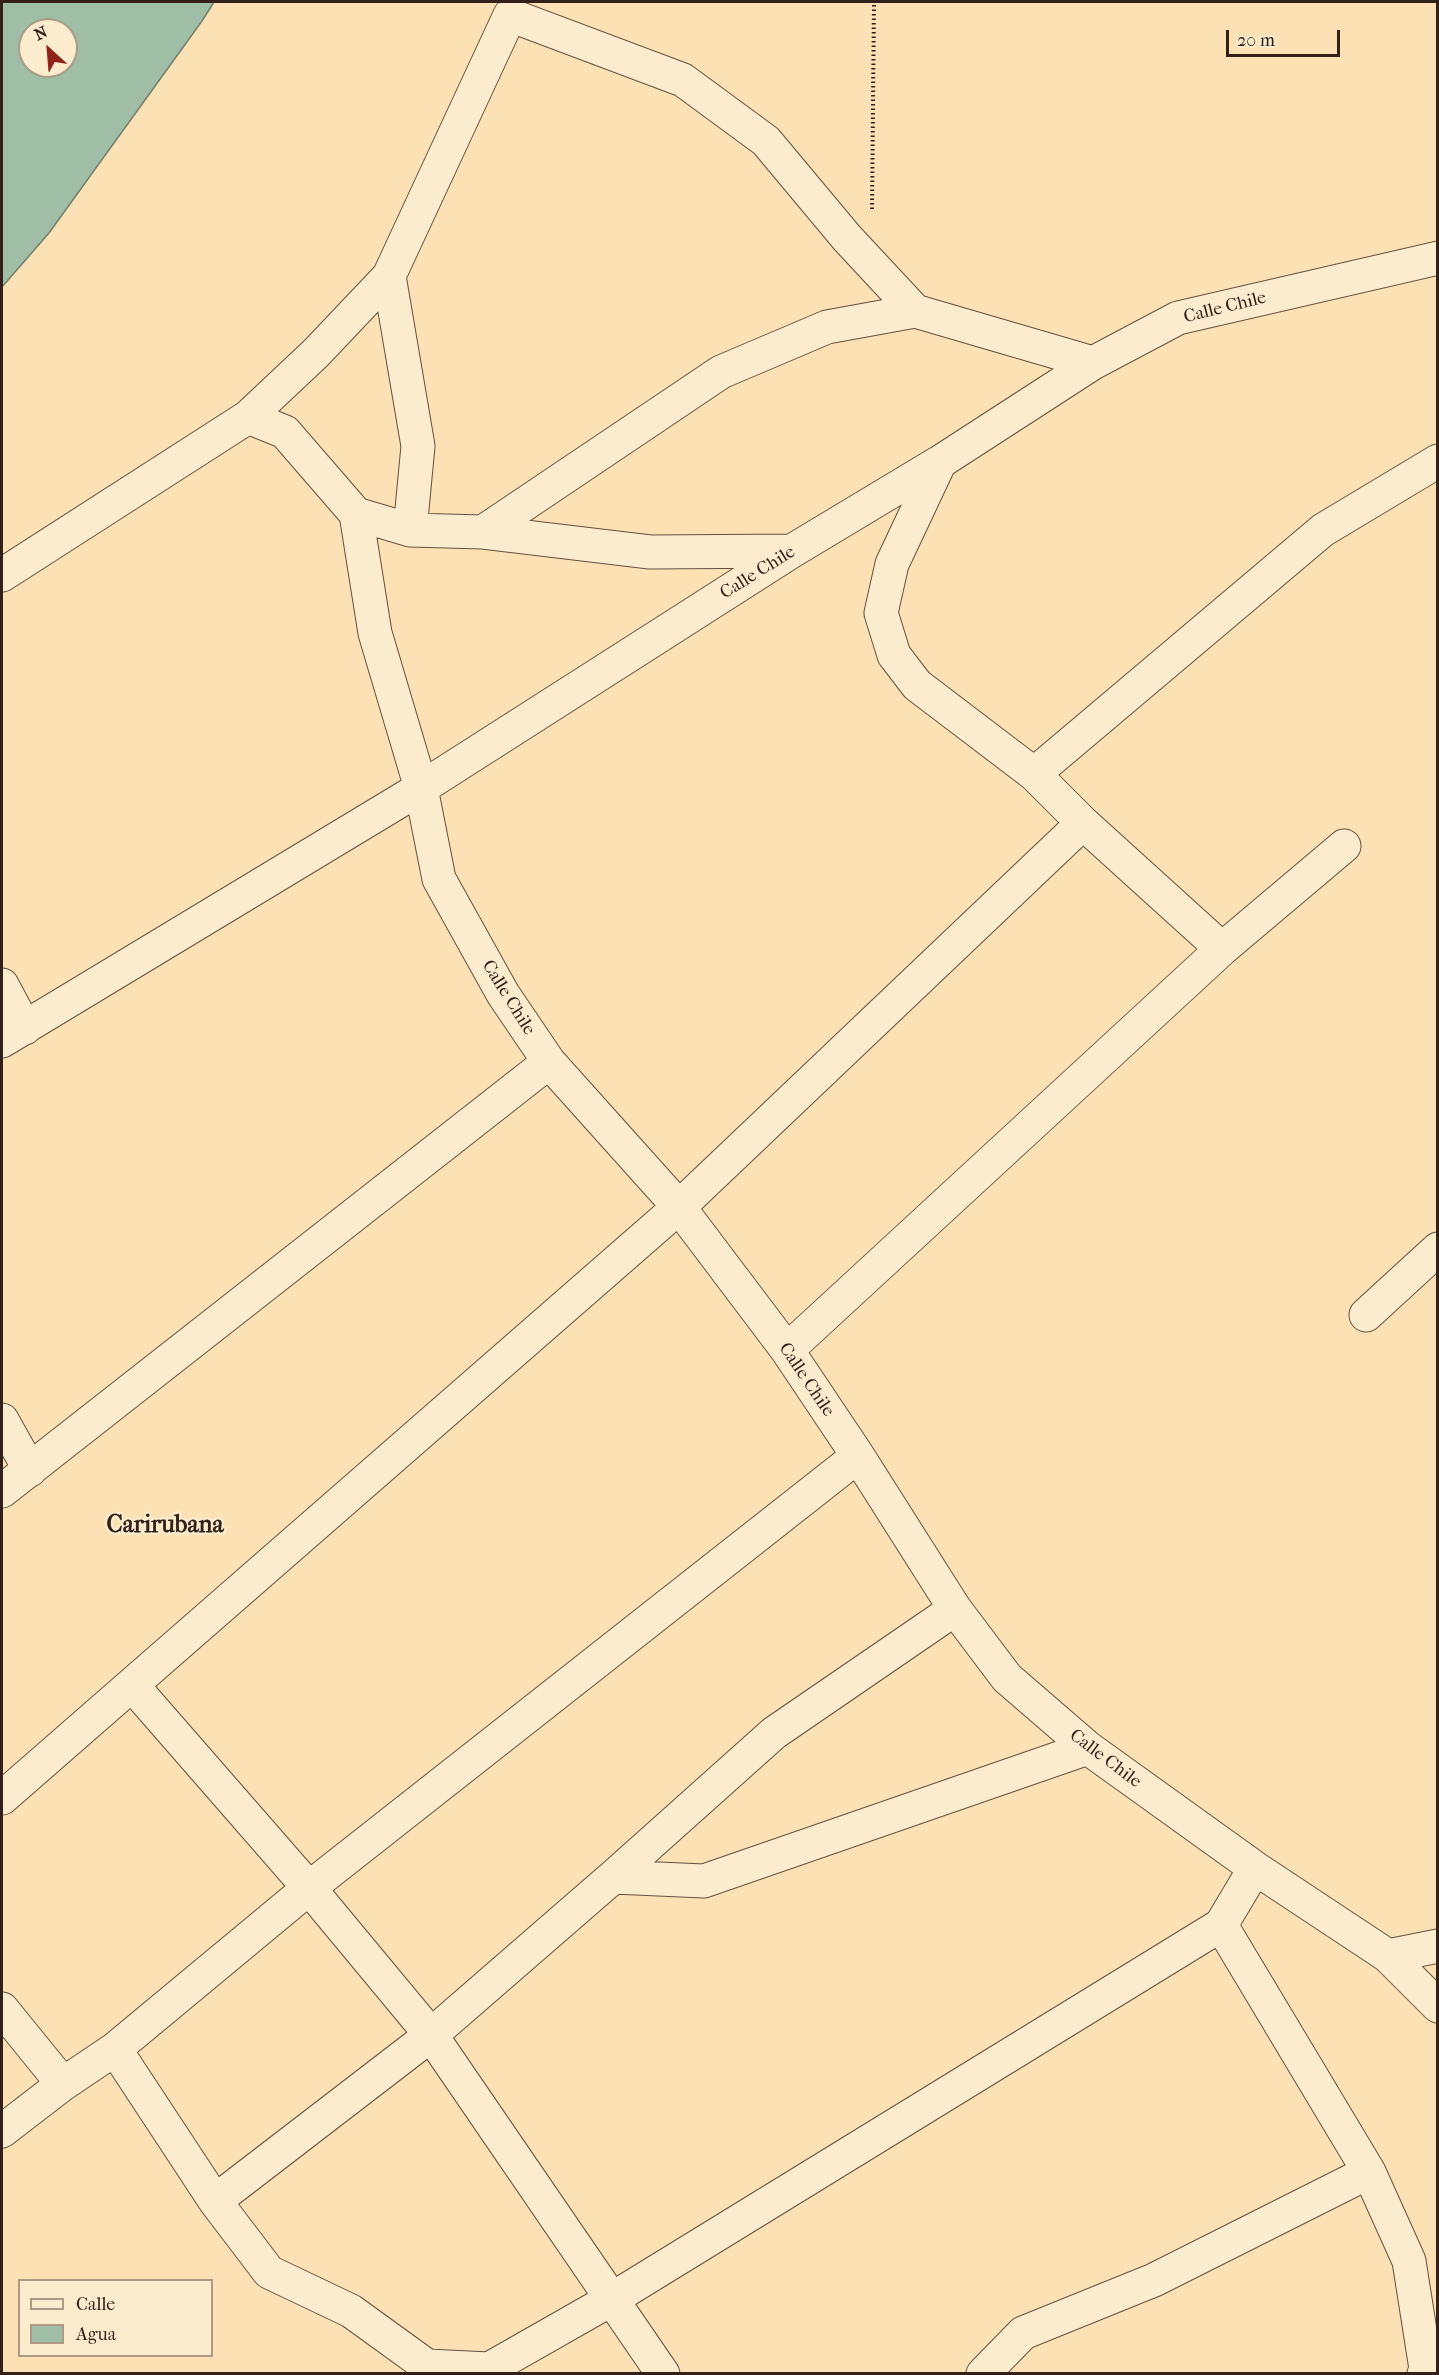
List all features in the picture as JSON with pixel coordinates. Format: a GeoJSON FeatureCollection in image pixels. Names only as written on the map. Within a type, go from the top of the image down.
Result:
{"type":"FeatureCollection","features":[{"type":"Feature","properties":{"kind":"street"},"geometry":{"type":"LineString","coordinates":[[2,575],[248,417],[316,353],[389,276],[510,15],[683,80],[766,141],[871,264],[915,311]]}},
{"type":"Feature","properties":{"kind":"street","name":"Calle Chile"},"geometry":{"type":"LineString","coordinates":[[1437,258],[1178,318],[1093,363],[940,462],[792,551],[421,788],[439,879],[503,993],[549,1062],[679,1207],[787,1350],[858,1456],[955,1609],[1007,1678],[1088,1748],[1256,1868],[1388,1956],[1437,2006]]}},
{"type":"Feature","properties":{"kind":"street"},"geometry":{"type":"LineString","coordinates":[[389,276],[418,446],[410,530]]}},
{"type":"Feature","properties":{"kind":"street"},"geometry":{"type":"LineString","coordinates":[[483,532],[721,372],[827,327],[915,311],[1093,363]]}},
{"type":"Feature","properties":{"kind":"street"},"geometry":{"type":"LineString","coordinates":[[2,985],[13,1035],[421,788],[375,633],[356,514],[285,432],[248,417]]}},
{"type":"Feature","properties":{"kind":"street"},"geometry":{"type":"LineString","coordinates":[[1034,774],[1323,530],[1437,461]]}},
{"type":"Feature","properties":{"kind":"street"},"geometry":{"type":"LineString","coordinates":[[940,462],[891,564],[881,614],[894,655],[917,685],[1034,774],[1083,823],[1222,949]]}},
{"type":"Feature","properties":{"kind":"street"},"geometry":{"type":"LineString","coordinates":[[356,514],[410,530],[483,532],[650,552],[792,551]]}},
{"type":"Feature","properties":{"kind":"street"},"geometry":{"type":"LineString","coordinates":[[2,1798],[679,1207],[1083,823]]}},
{"type":"Feature","properties":{"kind":"street"},"geometry":{"type":"LineString","coordinates":[[787,1350],[1222,949],[1344,846]]}},
{"type":"Feature","properties":{"kind":"street"},"geometry":{"type":"LineString","coordinates":[[2,1491],[549,1062]]}},
{"type":"Feature","properties":{"kind":"street"},"geometry":{"type":"LineString","coordinates":[[1366,1315],[1437,1249]]}},
{"type":"Feature","properties":{"kind":"street"},"geometry":{"type":"LineString","coordinates":[[2,1420],[30,1470]]}},
{"type":"Feature","properties":{"kind":"street"},"geometry":{"type":"LineString","coordinates":[[2,2131],[63,2084],[115,2049],[309,1888],[858,1456]]}},
{"type":"Feature","properties":{"kind":"street"},"geometry":{"type":"LineString","coordinates":[[215,2201],[430,2035],[614,1877],[774,1733],[955,1609]]}},
{"type":"Feature","properties":{"kind":"street"},"geometry":{"type":"LineString","coordinates":[[132,1685],[309,1888],[430,2035],[663,2373]]}},
{"type":"Feature","properties":{"kind":"street"},"geometry":{"type":"LineString","coordinates":[[614,1877],[704,1881],[1088,1748]]}},
{"type":"Feature","properties":{"kind":"street"},"geometry":{"type":"LineString","coordinates":[[115,2049],[215,2201],[269,2271],[351,2311],[427,2366],[491,2371],[1221,1924],[1256,1868]]}},
{"type":"Feature","properties":{"kind":"street"},"geometry":{"type":"LineString","coordinates":[[1221,1924],[1369,2172],[1409,2261],[1426,2369],[1424,2373]]}},
{"type":"Feature","properties":{"kind":"street"},"geometry":{"type":"LineString","coordinates":[[1388,1956],[1437,1946]]}},
{"type":"Feature","properties":{"kind":"street"},"geometry":{"type":"LineString","coordinates":[[2,2009],[63,2084]]}},
{"type":"Feature","properties":{"kind":"street"},"geometry":{"type":"LineString","coordinates":[[983,2373],[1023,2333],[1154,2280],[1369,2172]]}},
{"type":"Feature","properties":{"kind":"path"},"geometry":{"type":"LineString","coordinates":[[871,264],[874,2]]}},
{"type":"Feature","properties":{"kind":"water"},"geometry":{"type":"Polygon","coordinates":[[[2,2],[214,2],[202,21],[49,233],[2,287],[2,2]]]}},
{"type":"Feature","properties":{"kind":"district","name":"Carirubana"},"geometry":{"type":"Point","coordinates":[165,1526]}}]}
